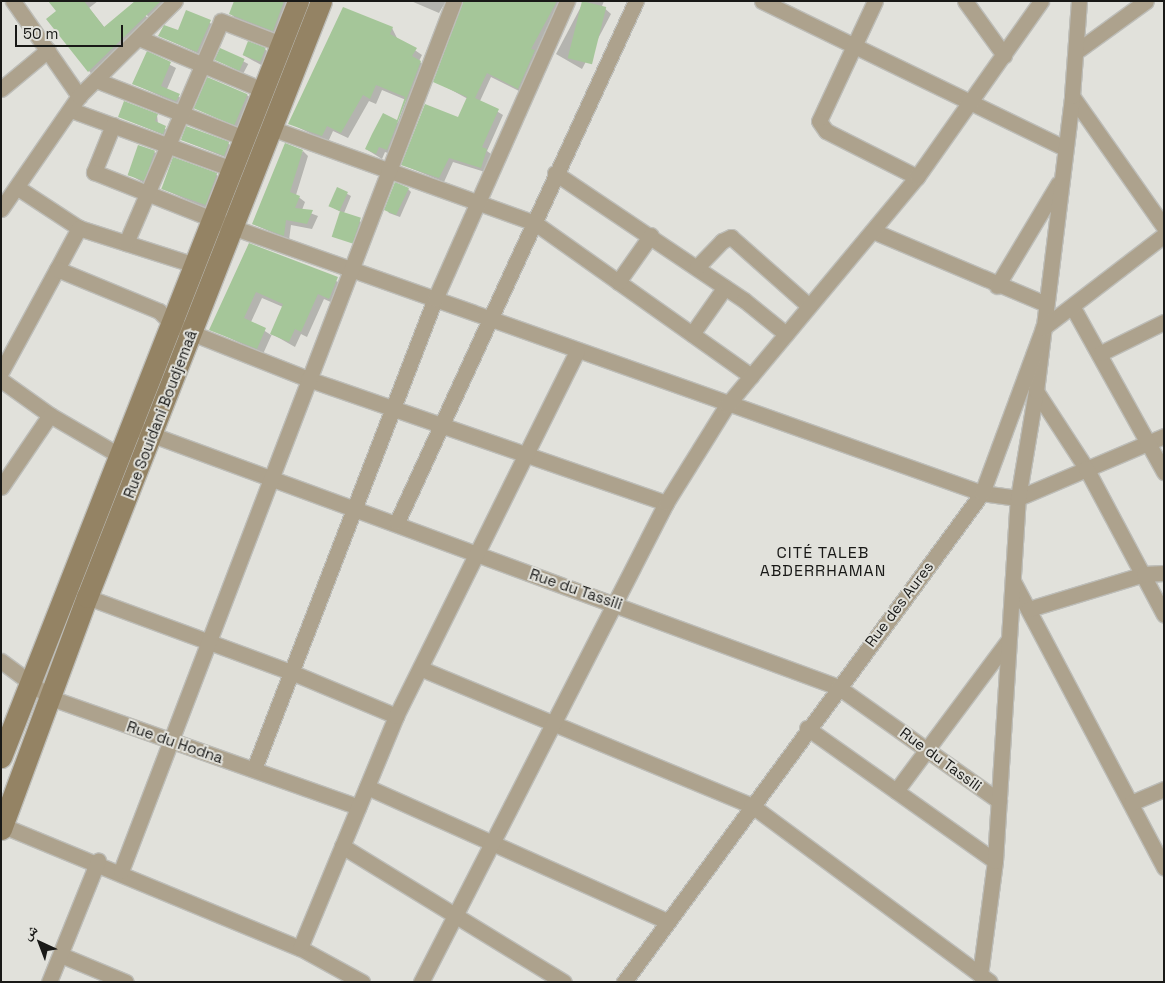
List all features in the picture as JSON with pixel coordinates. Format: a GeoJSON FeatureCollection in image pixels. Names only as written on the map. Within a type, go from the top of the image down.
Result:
{"type":"FeatureCollection","features":[{"type":"Feature","properties":{"kind":"main road","name":"Rue Souidani Boudjemaâ"},"geometry":{"type":"LineString","coordinates":[[1,757],[117,454],[195,265],[298,1]]}},
{"type":"Feature","properties":{"kind":"main road","name":"Rue Souidani Boudjemaâ"},"geometry":{"type":"LineString","coordinates":[[2,826],[87,597],[154,435],[232,227],[321,1]]}},
{"type":"Feature","properties":{"kind":"street"},"geometry":{"type":"LineString","coordinates":[[1,4],[6,1]]}},
{"type":"Feature","properties":{"kind":"street"},"geometry":{"type":"LineString","coordinates":[[13,1],[79,96]]}},
{"type":"Feature","properties":{"kind":"street"},"geometry":{"type":"LineString","coordinates":[[3,203],[18,188],[79,96],[176,1]]}},
{"type":"Feature","properties":{"kind":"street"},"geometry":{"type":"LineString","coordinates":[[122,871],[172,741],[207,641],[387,170],[454,1]]}},
{"type":"Feature","properties":{"kind":"street"},"geometry":{"type":"LineString","coordinates":[[254,769],[291,672],[358,508],[393,407],[435,299],[567,1]]}},
{"type":"Feature","properties":{"kind":"street"},"geometry":{"type":"LineString","coordinates":[[397,522],[489,317],[535,223],[555,174],[636,1]]}},
{"type":"Feature","properties":{"kind":"street"},"geometry":{"type":"LineString","coordinates":[[762,1],[1065,148]]}},
{"type":"Feature","properties":{"kind":"street"},"geometry":{"type":"LineString","coordinates":[[875,1],[820,114],[821,126],[917,177]]}},
{"type":"Feature","properties":{"kind":"street"},"geometry":{"type":"LineString","coordinates":[[965,1],[1004,55]]}},
{"type":"Feature","properties":{"kind":"street"},"geometry":{"type":"LineString","coordinates":[[421,982],[666,503],[727,405],[917,177],[1041,1]]}},
{"type":"Feature","properties":{"kind":"street"},"geometry":{"type":"LineString","coordinates":[[985,979],[999,801],[1018,498],[1036,392],[1077,51],[1079,1]]}},
{"type":"Feature","properties":{"kind":"street"},"geometry":{"type":"LineString","coordinates":[[1077,51],[1144,2]]}},
{"type":"Feature","properties":{"kind":"street"},"geometry":{"type":"LineString","coordinates":[[126,243],[166,145],[221,21],[281,44]]}},
{"type":"Feature","properties":{"kind":"street"},"geometry":{"type":"LineString","coordinates":[[138,38],[262,90]]}},
{"type":"Feature","properties":{"kind":"street"},"geometry":{"type":"LineString","coordinates":[[1,90],[48,50]]}},
{"type":"Feature","properties":{"kind":"street"},"geometry":{"type":"LineString","coordinates":[[96,80],[244,138]]}},
{"type":"Feature","properties":{"kind":"street"},"geometry":{"type":"LineString","coordinates":[[1072,96],[1164,227]]}},
{"type":"Feature","properties":{"kind":"street"},"geometry":{"type":"LineString","coordinates":[[71,110],[232,169]]}},
{"type":"Feature","properties":{"kind":"street"},"geometry":{"type":"LineString","coordinates":[[114,125],[94,172],[232,227],[350,270],[489,317],[727,405],[982,493],[1018,498],[1164,436]]}},
{"type":"Feature","properties":{"kind":"street"},"geometry":{"type":"LineString","coordinates":[[271,128],[535,223],[751,376]]}},
{"type":"Feature","properties":{"kind":"street"},"geometry":{"type":"LineString","coordinates":[[555,174],[651,235],[725,287],[786,334]]}},
{"type":"Feature","properties":{"kind":"street"},"geometry":{"type":"LineString","coordinates":[[997,286],[1061,179]]}},
{"type":"Feature","properties":{"kind":"street"},"geometry":{"type":"LineString","coordinates":[[18,188],[79,228],[195,265]]}},
{"type":"Feature","properties":{"kind":"street"},"geometry":{"type":"LineString","coordinates":[[1,372],[79,228]]}},
{"type":"Feature","properties":{"kind":"street"},"geometry":{"type":"LineString","coordinates":[[873,231],[997,286],[1046,304]]}},
{"type":"Feature","properties":{"kind":"street"},"geometry":{"type":"LineString","coordinates":[[618,282],[651,235]]}},
{"type":"Feature","properties":{"kind":"street"},"geometry":{"type":"LineString","coordinates":[[1043,328],[1164,235]]}},
{"type":"Feature","properties":{"kind":"street"},"geometry":{"type":"LineString","coordinates":[[697,268],[722,241],[731,237],[809,306]]}},
{"type":"Feature","properties":{"kind":"street"},"geometry":{"type":"LineString","coordinates":[[57,269],[159,311],[171,323],[192,333],[308,379],[441,423],[525,456],[666,503]]}},
{"type":"Feature","properties":{"kind":"street"},"geometry":{"type":"LineString","coordinates":[[692,334],[725,287]]}},
{"type":"Feature","properties":{"kind":"street"},"geometry":{"type":"LineString","coordinates":[[1072,306],[1101,353],[1164,472]]}},
{"type":"Feature","properties":{"kind":"street"},"geometry":{"type":"LineString","coordinates":[[1101,353],[1164,322]]}},
{"type":"Feature","properties":{"kind":"street","name":"Rue des Aures"},"geometry":{"type":"LineString","coordinates":[[624,982],[807,728],[982,493],[1043,328]]}},
{"type":"Feature","properties":{"kind":"street"},"geometry":{"type":"LineString","coordinates":[[300,948],[396,716],[479,556],[525,456],[577,351]]}},
{"type":"Feature","properties":{"kind":"street"},"geometry":{"type":"LineString","coordinates":[[1,380],[50,415],[117,454]]}},
{"type":"Feature","properties":{"kind":"street"},"geometry":{"type":"LineString","coordinates":[[1036,392],[1086,468],[1144,574],[1164,615]]}},
{"type":"Feature","properties":{"kind":"street"},"geometry":{"type":"LineString","coordinates":[[1,487],[50,415]]}},
{"type":"Feature","properties":{"kind":"street","name":"Rue du Tassili"},"geometry":{"type":"LineString","coordinates":[[129,426],[397,522],[479,556],[616,603],[838,687],[999,801]]}},
{"type":"Feature","properties":{"kind":"street"},"geometry":{"type":"LineString","coordinates":[[1029,609],[1144,574],[1164,573]]}},
{"type":"Feature","properties":{"kind":"street"},"geometry":{"type":"LineString","coordinates":[[1013,581],[1164,868]]}},
{"type":"Feature","properties":{"kind":"street"},"geometry":{"type":"LineString","coordinates":[[87,597],[291,672],[396,716]]}},
{"type":"Feature","properties":{"kind":"street"},"geometry":{"type":"LineString","coordinates":[[896,791],[926,748],[1008,641]]}},
{"type":"Feature","properties":{"kind":"street","name":"Rue du Hodna"},"geometry":{"type":"LineString","coordinates":[[1,661],[30,685],[51,698],[358,807]]}},
{"type":"Feature","properties":{"kind":"street"},"geometry":{"type":"LineString","coordinates":[[422,669],[751,805],[985,979]]}},
{"type":"Feature","properties":{"kind":"street"},"geometry":{"type":"LineString","coordinates":[[807,728],[994,861]]}},
{"type":"Feature","properties":{"kind":"street"},"geometry":{"type":"LineString","coordinates":[[367,787],[490,844],[667,921]]}},
{"type":"Feature","properties":{"kind":"street"},"geometry":{"type":"LineString","coordinates":[[1131,803],[1164,788]]}},
{"type":"Feature","properties":{"kind":"street"},"geometry":{"type":"LineString","coordinates":[[2,826],[122,871],[300,948],[362,982]]}},
{"type":"Feature","properties":{"kind":"street"},"geometry":{"type":"LineString","coordinates":[[342,846],[456,913],[564,982]]}},
{"type":"Feature","properties":{"kind":"street"},"geometry":{"type":"LineString","coordinates":[[49,982],[98,862]]}},
{"type":"Feature","properties":{"kind":"street"},"geometry":{"type":"LineString","coordinates":[[61,956],[126,982]]}},
{"type":"Feature","properties":{"kind":"building"},"geometry":{"type":"Polygon","coordinates":[[[48,1],[84,1],[104,27],[135,1],[161,1],[88,72],[46,19],[56,11],[48,1]]]}},
{"type":"Feature","properties":{"kind":"building"},"geometry":{"type":"Polygon","coordinates":[[[234,1],[284,1],[273,31],[229,14],[234,1]]]}},
{"type":"Feature","properties":{"kind":"building"},"geometry":{"type":"Polygon","coordinates":[[[463,1],[557,1],[531,49],[535,50],[518,89],[487,73],[475,98],[499,109],[482,147],[487,149],[481,168],[449,158],[439,178],[401,165],[425,104],[458,117],[467,97],[433,82],[463,1]]]}},
{"type":"Feature","properties":{"kind":"building"},"geometry":{"type":"Polygon","coordinates":[[[582,1],[606,7],[592,64],[568,58],[582,1]]]}},
{"type":"Feature","properties":{"kind":"building"},"geometry":{"type":"Polygon","coordinates":[[[343,7],[393,27],[390,34],[417,48],[412,56],[421,61],[387,150],[379,147],[376,154],[365,149],[372,134],[383,113],[397,120],[405,97],[376,85],[370,99],[363,95],[341,133],[327,126],[322,136],[288,124],[343,7]]]}},
{"type":"Feature","properties":{"kind":"building"},"geometry":{"type":"Polygon","coordinates":[[[186,10],[211,20],[197,52],[158,36],[164,25],[178,30],[186,10]]]}},
{"type":"Feature","properties":{"kind":"building"},"geometry":{"type":"Polygon","coordinates":[[[248,41],[266,48],[260,62],[243,55],[248,41]]]}},
{"type":"Feature","properties":{"kind":"building"},"geometry":{"type":"Polygon","coordinates":[[[220,48],[245,59],[239,71],[215,60],[220,48]]]}},
{"type":"Feature","properties":{"kind":"building"},"geometry":{"type":"Polygon","coordinates":[[[147,51],[171,62],[161,86],[180,94],[176,101],[132,84],[147,51]]]}},
{"type":"Feature","properties":{"kind":"building"},"geometry":{"type":"Polygon","coordinates":[[[207,77],[248,94],[234,125],[194,108],[207,77]]]}},
{"type":"Feature","properties":{"kind":"building"},"geometry":{"type":"Polygon","coordinates":[[[124,101],[158,114],[155,121],[166,126],[163,134],[118,117],[124,101]]]}},
{"type":"Feature","properties":{"kind":"building"},"geometry":{"type":"Polygon","coordinates":[[[186,126],[229,142],[224,156],[181,140],[186,126]]]}},
{"type":"Feature","properties":{"kind":"building"},"geometry":{"type":"Polygon","coordinates":[[[285,143],[303,150],[290,192],[300,196],[295,208],[313,210],[307,224],[286,220],[284,236],[252,224],[285,143]]]}},
{"type":"Feature","properties":{"kind":"building"},"geometry":{"type":"Polygon","coordinates":[[[138,145],[155,151],[145,181],[128,175],[138,145]]]}},
{"type":"Feature","properties":{"kind":"building"},"geometry":{"type":"Polygon","coordinates":[[[173,157],[217,173],[206,205],[161,189],[173,157]]]}},
{"type":"Feature","properties":{"kind":"building"},"geometry":{"type":"Polygon","coordinates":[[[395,182],[409,188],[396,215],[384,210],[395,182]]]}},
{"type":"Feature","properties":{"kind":"building"},"geometry":{"type":"Polygon","coordinates":[[[337,187],[348,192],[339,211],[328,206],[337,187]]]}},
{"type":"Feature","properties":{"kind":"building"},"geometry":{"type":"Polygon","coordinates":[[[340,211],[361,218],[353,243],[332,237],[340,211]]]}},
{"type":"Feature","properties":{"kind":"building"},"geometry":{"type":"Polygon","coordinates":[[[249,243],[338,277],[329,299],[318,294],[301,332],[295,329],[289,342],[270,334],[283,304],[256,292],[244,318],[266,328],[257,349],[209,330],[249,243]]]}},
{"type":"Feature","properties":{"kind":"district","name":"CITÉ TALEB ABDERRHAMAN"},"geometry":{"type":"Point","coordinates":[823,562]}}]}
